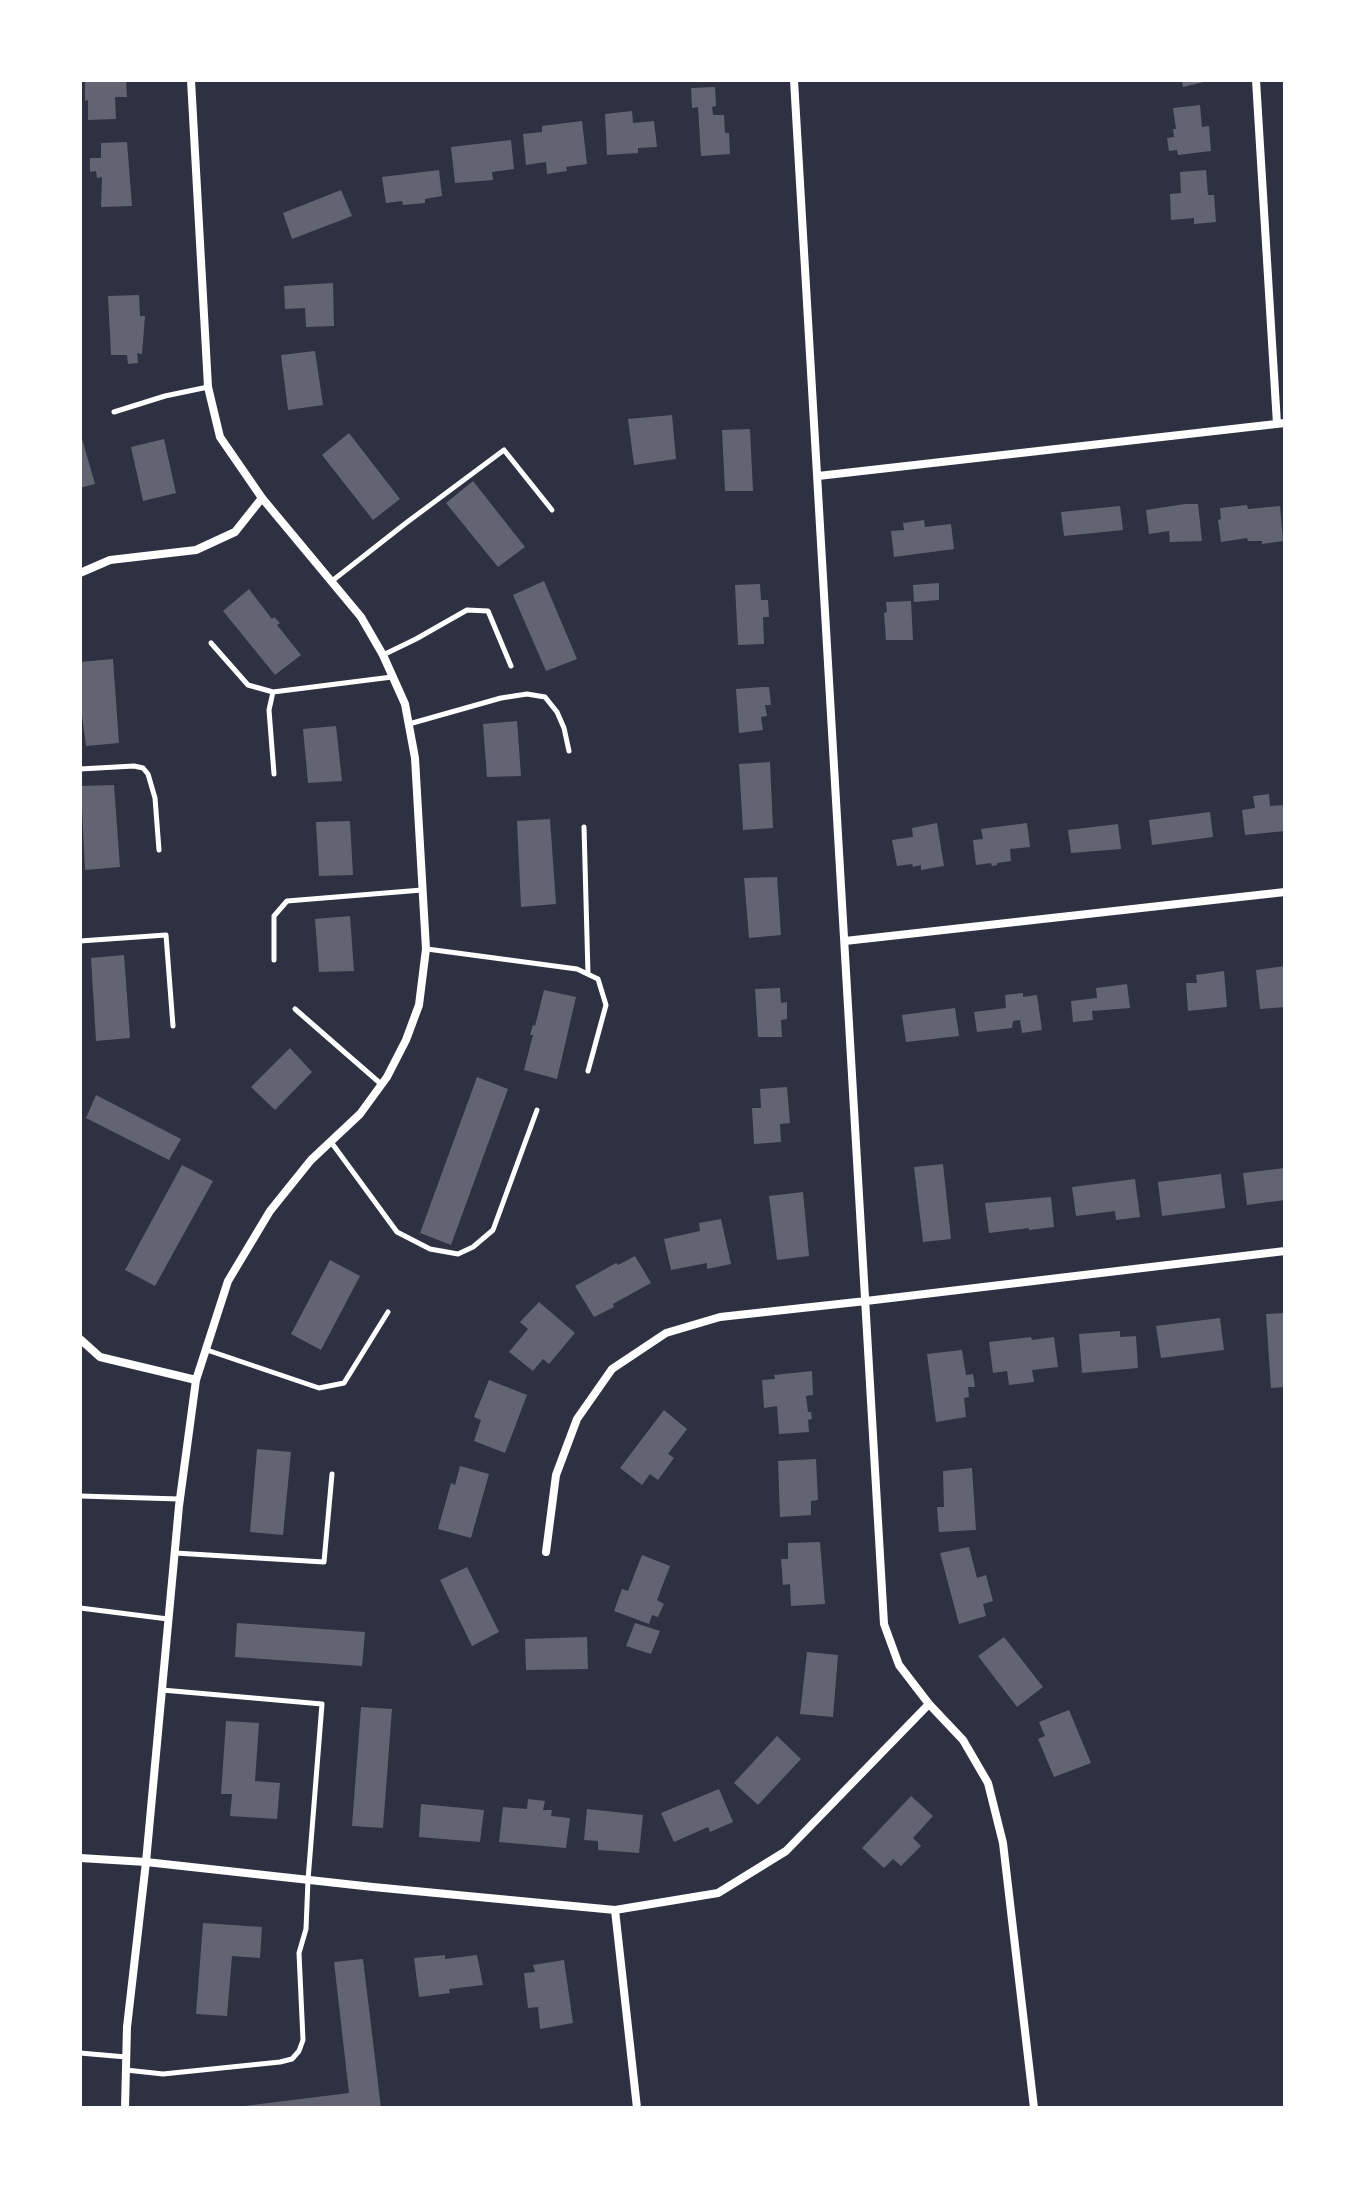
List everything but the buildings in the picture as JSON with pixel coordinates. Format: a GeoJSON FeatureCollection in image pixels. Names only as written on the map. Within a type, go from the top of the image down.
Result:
{"type":"FeatureCollection","features":[{"type":"Feature","properties":{"kind":"street"},"geometry":{"type":"LineString","coordinates":[[125,2108],[127,2027],[146,1862],[180,1499],[196,1380],[228,1281],[270,1211],[311,1160],[360,1114],[381,1085],[406,1040],[419,1005],[426,949],[415,758],[405,704],[383,655],[361,617],[262,498],[220,437],[208,387],[191,80]]}},
{"type":"Feature","properties":{"kind":"street"},"geometry":{"type":"LineString","coordinates":[[794,80],[884,1624],[899,1665],[929,1704],[963,1740],[988,1783],[1003,1843],[1034,2108]]}},
{"type":"Feature","properties":{"kind":"street"},"geometry":{"type":"LineString","coordinates":[[818,476],[1281,424],[1256,80]]}},
{"type":"Feature","properties":{"kind":"street"},"geometry":{"type":"LineString","coordinates":[[82,570],[110,560],[196,550],[235,532],[262,498]]}},
{"type":"Feature","properties":{"kind":"street"},"geometry":{"type":"LineString","coordinates":[[845,941],[1285,892]]}},
{"type":"Feature","properties":{"kind":"street"},"geometry":{"type":"LineString","coordinates":[[546,1552],[556,1475],[577,1419],[612,1369],[666,1333],[720,1317],[1285,1251]]}},
{"type":"Feature","properties":{"kind":"street"},"geometry":{"type":"LineString","coordinates":[[80,1339],[100,1357],[196,1380]]}},
{"type":"Feature","properties":{"kind":"street"},"geometry":{"type":"LineString","coordinates":[[80,1858],[146,1862],[615,1910],[718,1893],[786,1851],[929,1704]]}},
{"type":"Feature","properties":{"kind":"street"},"geometry":{"type":"LineString","coordinates":[[615,1910],[637,2108]]}},
{"type":"Feature","properties":{"kind":"lane"},"geometry":{"type":"LineString","coordinates":[[114,412],[208,387]]}},
{"type":"Feature","properties":{"kind":"lane"},"geometry":{"type":"LineString","coordinates":[[332,581],[504,450],[552,510]]}},
{"type":"Feature","properties":{"kind":"lane"},"geometry":{"type":"LineString","coordinates":[[383,655],[467,610],[488,611],[511,666]]}},
{"type":"Feature","properties":{"kind":"lane"},"geometry":{"type":"LineString","coordinates":[[211,643],[248,685],[273,692],[393,677]]}},
{"type":"Feature","properties":{"kind":"lane"},"geometry":{"type":"LineString","coordinates":[[273,692],[269,710],[274,774]]}},
{"type":"Feature","properties":{"kind":"lane"},"geometry":{"type":"LineString","coordinates":[[409,724],[501,698],[527,694],[545,697],[557,712],[569,751]]}},
{"type":"Feature","properties":{"kind":"lane"},"geometry":{"type":"LineString","coordinates":[[80,769],[143,768],[148,774],[155,798],[159,850]]}},
{"type":"Feature","properties":{"kind":"lane"},"geometry":{"type":"LineString","coordinates":[[584,827],[588,974]]}},
{"type":"Feature","properties":{"kind":"lane"},"geometry":{"type":"LineString","coordinates":[[274,960],[274,916],[287,901],[423,890]]}},
{"type":"Feature","properties":{"kind":"lane"},"geometry":{"type":"LineString","coordinates":[[80,941],[166,935],[173,1026]]}},
{"type":"Feature","properties":{"kind":"lane"},"geometry":{"type":"LineString","coordinates":[[426,949],[577,969],[598,979],[606,1005],[588,1071]]}},
{"type":"Feature","properties":{"kind":"lane"},"geometry":{"type":"LineString","coordinates":[[295,1009],[381,1085]]}},
{"type":"Feature","properties":{"kind":"lane"},"geometry":{"type":"LineString","coordinates":[[331,1141],[397,1232],[430,1249],[458,1254],[473,1247],[493,1230],[537,1110]]}},
{"type":"Feature","properties":{"kind":"lane"},"geometry":{"type":"LineString","coordinates":[[206,1350],[319,1388],[344,1383],[388,1312]]}},
{"type":"Feature","properties":{"kind":"lane"},"geometry":{"type":"LineString","coordinates":[[175,1553],[324,1562],[332,1474]]}},
{"type":"Feature","properties":{"kind":"lane"},"geometry":{"type":"LineString","coordinates":[[80,1496],[180,1499]]}},
{"type":"Feature","properties":{"kind":"lane"},"geometry":{"type":"LineString","coordinates":[[80,1608],[169,1619]]}},
{"type":"Feature","properties":{"kind":"lane"},"geometry":{"type":"LineString","coordinates":[[126,2070],[163,2074],[280,2062],[292,2059],[303,2040],[299,1953],[306,1929],[322,1704],[162,1690]]}},
{"type":"Feature","properties":{"kind":"lane"},"geometry":{"type":"LineString","coordinates":[[80,2053],[127,2058]]}}]}
